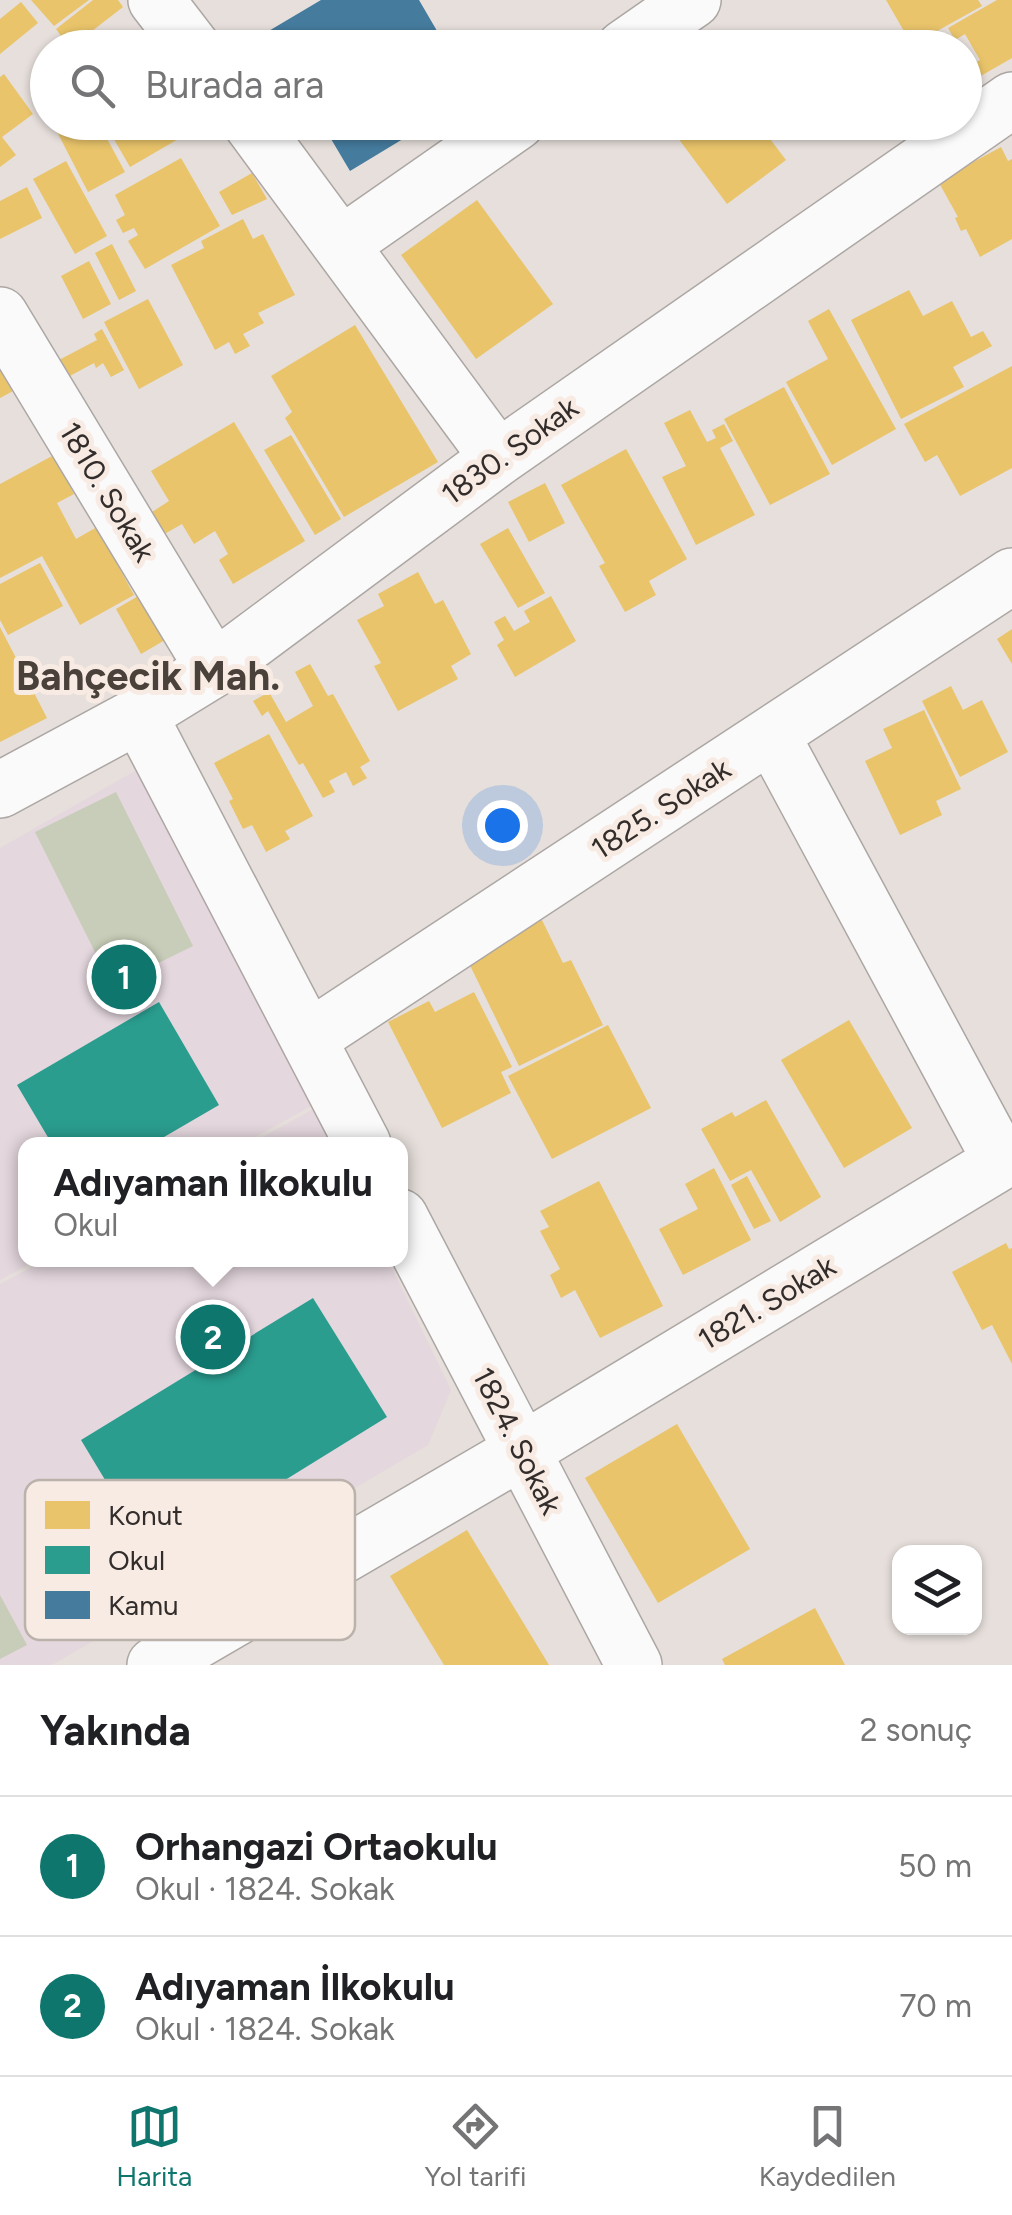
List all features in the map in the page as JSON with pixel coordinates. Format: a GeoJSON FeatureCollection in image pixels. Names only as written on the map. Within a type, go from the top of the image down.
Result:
{"type":"FeatureCollection","features":[{"type":"Feature","properties":{"kind":"street"},"geometry":{"type":"LineString","coordinates":[[650,30],[693,0]]}},
{"type":"Feature","properties":{"kind":"street","name":"1830. Sokak"},"geometry":{"type":"LineString","coordinates":[[982,121],[1012,100]]}},
{"type":"Feature","properties":{"kind":"street"},"geometry":{"type":"LineString","coordinates":[[264,140],[498,458]]}},
{"type":"Feature","properties":{"kind":"street"},"geometry":{"type":"LineString","coordinates":[[342,244],[490,140]]}},
{"type":"Feature","properties":{"kind":"street","name":"1830. Sokak"},"geometry":{"type":"LineString","coordinates":[[0,790],[140,715],[214,669],[498,458],[955,140]]}},
{"type":"Feature","properties":{"kind":"street","name":"1810. Sokak"},"geometry":{"type":"LineString","coordinates":[[0,315],[214,669]]}},
{"type":"Feature","properties":{"kind":"street","name":"1825. Sokak"},"geometry":{"type":"LineString","coordinates":[[308,1039],[1012,576]]}},
{"type":"Feature","properties":{"kind":"street"},"geometry":{"type":"LineString","coordinates":[[140,715],[359,1137]]}},
{"type":"Feature","properties":{"kind":"street"},"geometry":{"type":"LineString","coordinates":[[772,736],[1007,1158]]}},
{"type":"Feature","properties":{"kind":"street","name":"1821. Sokak"},"geometry":{"type":"LineString","coordinates":[[355,1549],[1007,1158]]}},
{"type":"Feature","properties":{"kind":"street","name":"1824. Sokak"},"geometry":{"type":"LineString","coordinates":[[408,1233],[634,1665]]}},
{"type":"Feature","properties":{"kind":"street","name":"1821. Sokak"},"geometry":{"type":"LineString","coordinates":[[155,1665],[198,1640]]}},
{"type":"Feature","properties":{"kind":"shaded area"},"geometry":{"type":"Polygon","coordinates":[[[140,768],[313,1105],[256,1137],[18,1137],[18,1267],[24,1267],[0,1280],[0,848],[140,768]]]}},
{"type":"Feature","properties":{"kind":"shaded area"},"geometry":{"type":"Polygon","coordinates":[[[315,1108],[329,1137],[263,1137],[315,1108]]]}},
{"type":"Feature","properties":{"kind":"shaded area"},"geometry":{"type":"Polygon","coordinates":[[[32,1267],[391,1267],[451,1390],[428,1445],[355,1488],[355,1480],[25,1480],[25,1640],[95,1640],[52,1665],[0,1665],[0,1284],[32,1267]]]}},
{"type":"Feature","properties":{"kind":"green space"},"geometry":{"type":"Polygon","coordinates":[[[116,792],[193,946],[112,986],[35,832],[116,792]]]}},
{"type":"Feature","properties":{"kind":"green space"},"geometry":{"type":"Polygon","coordinates":[[[0,1595],[27,1645],[0,1659],[0,1595]]]}},
{"type":"Feature","properties":{"kind":"building: Konut"},"geometry":{"type":"Polygon","coordinates":[[[31,0],[89,0],[54,26],[31,0]]]}},
{"type":"Feature","properties":{"kind":"building: Konut"},"geometry":{"type":"Polygon","coordinates":[[[93,0],[118,0],[123,7],[93,30],[56,29],[93,0]]]}},
{"type":"Feature","properties":{"kind":"building: Konut"},"geometry":{"type":"Polygon","coordinates":[[[886,0],[978,0],[982,6],[939,30],[903,30],[886,0]]]}},
{"type":"Feature","properties":{"kind":"building: Konut"},"geometry":{"type":"Polygon","coordinates":[[[997,0],[1012,0],[1012,58],[982,75],[982,30],[948,28],[997,0]]]}},
{"type":"Feature","properties":{"kind":"building: Konut"},"geometry":{"type":"Polygon","coordinates":[[[21,2],[38,23],[0,54],[0,19],[21,2]]]}},
{"type":"Feature","properties":{"kind":"building: Konut"},"geometry":{"type":"Polygon","coordinates":[[[4,74],[30,110],[30,116],[2,137],[16,155],[0,167],[0,77],[4,74]]]}},
{"type":"Feature","properties":{"kind":"building: Konut"},"geometry":{"type":"Polygon","coordinates":[[[61,140],[108,140],[125,172],[88,192],[61,140]]]}},
{"type":"Feature","properties":{"kind":"building: Konut"},"geometry":{"type":"Polygon","coordinates":[[[114,140],[177,140],[130,167],[114,140]]]}},
{"type":"Feature","properties":{"kind":"building: Konut"},"geometry":{"type":"Polygon","coordinates":[[[679,140],[771,140],[786,160],[727,204],[679,140]]]}},
{"type":"Feature","properties":{"kind":"building: Konut"},"geometry":{"type":"Polygon","coordinates":[[[1001,147],[1008,161],[1012,159],[1012,239],[980,257],[966,229],[961,231],[955,218],[958,217],[938,181],[1001,147]]]}},
{"type":"Feature","properties":{"kind":"building: Konut"},"geometry":{"type":"Polygon","coordinates":[[[181,158],[220,226],[145,269],[128,241],[138,235],[134,228],[123,233],[116,220],[125,215],[115,195],[181,158]]]}},
{"type":"Feature","properties":{"kind":"building: Konut"},"geometry":{"type":"Polygon","coordinates":[[[66,161],[107,236],[75,254],[33,179],[66,161]]]}},
{"type":"Feature","properties":{"kind":"building: Konut"},"geometry":{"type":"Polygon","coordinates":[[[252,173],[267,199],[232,215],[219,192],[252,173]]]}},
{"type":"Feature","properties":{"kind":"building: Konut"},"geometry":{"type":"Polygon","coordinates":[[[27,187],[42,218],[0,239],[0,201],[27,187]]]}},
{"type":"Feature","properties":{"kind":"building: Konut"},"geometry":{"type":"Polygon","coordinates":[[[477,200],[553,304],[476,359],[401,255],[477,200]]]}},
{"type":"Feature","properties":{"kind":"building: Konut"},"geometry":{"type":"Polygon","coordinates":[[[243,219],[253,239],[263,234],[295,295],[258,313],[264,323],[243,334],[250,346],[235,354],[229,342],[215,350],[171,265],[204,248],[201,241],[243,219]]]}},
{"type":"Feature","properties":{"kind":"building: Konut"},"geometry":{"type":"Polygon","coordinates":[[[112,244],[136,291],[119,300],[95,253],[112,244]]]}},
{"type":"Feature","properties":{"kind":"building: Konut"},"geometry":{"type":"Polygon","coordinates":[[[89,261],[111,304],[83,319],[61,276],[89,261]]]}},
{"type":"Feature","properties":{"kind":"building: Konut"},"geometry":{"type":"Polygon","coordinates":[[[909,290],[923,316],[952,301],[971,337],[983,331],[992,346],[953,367],[964,387],[901,419],[851,320],[909,290]]]}},
{"type":"Feature","properties":{"kind":"building: Konut"},"geometry":{"type":"Polygon","coordinates":[[[148,299],[183,365],[139,389],[104,322],[148,299]]]}},
{"type":"Feature","properties":{"kind":"building: Konut"},"geometry":{"type":"Polygon","coordinates":[[[829,309],[896,429],[832,465],[786,382],[828,359],[808,321],[829,309]]]}},
{"type":"Feature","properties":{"kind":"building: Konut"},"geometry":{"type":"Polygon","coordinates":[[[355,325],[438,462],[344,517],[285,418],[292,412],[271,376],[355,325]]]}},
{"type":"Feature","properties":{"kind":"building: Konut"},"geometry":{"type":"Polygon","coordinates":[[[102,329],[124,370],[111,377],[103,363],[96,368],[94,363],[66,378],[57,361],[97,340],[94,334],[102,329]]]}},
{"type":"Feature","properties":{"kind":"building: Konut"},"geometry":{"type":"Polygon","coordinates":[[[0,363],[15,390],[0,398],[0,363]]]}},
{"type":"Feature","properties":{"kind":"building: Konut"},"geometry":{"type":"Polygon","coordinates":[[[1012,366],[1012,468],[960,496],[937,455],[925,462],[904,424],[1012,366]]]}},
{"type":"Feature","properties":{"kind":"building: Konut"},"geometry":{"type":"Polygon","coordinates":[[[784,387],[830,474],[770,505],[724,419],[784,387]]]}},
{"type":"Feature","properties":{"kind":"building: Konut"},"geometry":{"type":"Polygon","coordinates":[[[690,410],[707,442],[716,438],[712,430],[724,424],[733,441],[720,448],[755,515],[696,545],[662,477],[686,466],[664,423],[690,410]]]}},
{"type":"Feature","properties":{"kind":"building: Konut"},"geometry":{"type":"Polygon","coordinates":[[[234,422],[305,541],[233,584],[219,560],[228,554],[215,531],[194,544],[182,524],[161,536],[149,514],[169,501],[151,471],[234,422]]]}},
{"type":"Feature","properties":{"kind":"building: Konut"},"geometry":{"type":"Polygon","coordinates":[[[291,435],[341,519],[315,535],[264,450],[291,435]]]}},
{"type":"Feature","properties":{"kind":"building: Konut"},"geometry":{"type":"Polygon","coordinates":[[[626,449],[687,559],[649,581],[656,595],[625,612],[599,566],[605,563],[561,485],[626,449]]]}},
{"type":"Feature","properties":{"kind":"building: Konut"},"geometry":{"type":"Polygon","coordinates":[[[54,455],[74,494],[57,503],[76,539],[97,527],[134,595],[80,625],[42,556],[0,578],[0,484],[54,455]]]}},
{"type":"Feature","properties":{"kind":"building: Konut"},"geometry":{"type":"Polygon","coordinates":[[[545,483],[565,523],[529,542],[508,502],[545,483]]]}},
{"type":"Feature","properties":{"kind":"building: Konut"},"geometry":{"type":"Polygon","coordinates":[[[508,528],[545,593],[518,608],[480,544],[508,528]]]}},
{"type":"Feature","properties":{"kind":"building: Konut"},"geometry":{"type":"Polygon","coordinates":[[[40,563],[63,606],[8,635],[0,620],[0,584],[40,563]]]}},
{"type":"Feature","properties":{"kind":"building: Konut"},"geometry":{"type":"Polygon","coordinates":[[[418,572],[435,604],[443,600],[471,654],[451,666],[458,679],[398,711],[374,666],[381,663],[357,620],[384,606],[378,594],[418,572]]]}},
{"type":"Feature","properties":{"kind":"building: Konut"},"geometry":{"type":"Polygon","coordinates":[[[140,595],[165,640],[141,654],[116,609],[140,595]]]}},
{"type":"Feature","properties":{"kind":"building: Konut"},"geometry":{"type":"Polygon","coordinates":[[[551,596],[576,641],[515,677],[497,645],[504,640],[494,622],[505,616],[514,631],[530,622],[524,611],[551,596]]]}},
{"type":"Feature","properties":{"kind":"building: Konut"},"geometry":{"type":"Polygon","coordinates":[[[0,627],[47,718],[0,742],[0,627]]]}},
{"type":"Feature","properties":{"kind":"building: Konut"},"geometry":{"type":"Polygon","coordinates":[[[1012,629],[1012,664],[997,639],[1012,629]]]}},
{"type":"Feature","properties":{"kind":"building: Konut"},"geometry":{"type":"Polygon","coordinates":[[[310,664],[328,696],[333,694],[370,761],[360,767],[367,778],[353,786],[346,772],[329,781],[335,792],[323,798],[268,711],[262,716],[253,701],[269,692],[286,722],[313,706],[295,672],[310,664]]]}},
{"type":"Feature","properties":{"kind":"building: Konut"},"geometry":{"type":"Polygon","coordinates":[[[951,686],[963,710],[982,700],[1008,752],[960,777],[922,701],[951,686]]]}},
{"type":"Feature","properties":{"kind":"building: Konut"},"geometry":{"type":"Polygon","coordinates":[[[924,710],[961,789],[936,801],[942,815],[900,835],[865,761],[892,748],[883,729],[924,710]]]}},
{"type":"Feature","properties":{"kind":"building: Konut"},"geometry":{"type":"Polygon","coordinates":[[[269,734],[313,816],[285,831],[290,839],[266,852],[252,825],[243,829],[214,763],[269,734]]]}},
{"type":"Feature","properties":{"kind":"building: Konut"},"geometry":{"type":"Polygon","coordinates":[[[540,916],[563,963],[571,960],[603,1025],[519,1066],[464,953],[540,916]]]}},
{"type":"Feature","properties":{"kind":"building: Konut"},"geometry":{"type":"Polygon","coordinates":[[[474,992],[512,1067],[501,1072],[511,1093],[442,1128],[388,1022],[429,1001],[435,1012],[474,992]]]}},
{"type":"Feature","properties":{"kind":"building: Konut"},"geometry":{"type":"Polygon","coordinates":[[[849,1020],[912,1128],[844,1168],[781,1060],[849,1020]]]}},
{"type":"Feature","properties":{"kind":"building: Konut"},"geometry":{"type":"Polygon","coordinates":[[[608,1025],[651,1108],[552,1159],[508,1076],[608,1025]]]}},
{"type":"Feature","properties":{"kind":"building: Konut"},"geometry":{"type":"Polygon","coordinates":[[[766,1100],[821,1197],[780,1222],[751,1170],[730,1181],[701,1129],[766,1100]]]}},
{"type":"Feature","properties":{"kind":"building: Konut"},"geometry":{"type":"Polygon","coordinates":[[[714,1168],[751,1240],[683,1275],[659,1229],[698,1209],[685,1184],[714,1168]]]}},
{"type":"Feature","properties":{"kind":"building: Konut"},"geometry":{"type":"Polygon","coordinates":[[[747,1176],[771,1221],[754,1229],[731,1185],[747,1176]]]}},
{"type":"Feature","properties":{"kind":"building: Konut"},"geometry":{"type":"Polygon","coordinates":[[[599,1181],[663,1306],[600,1338],[575,1290],[561,1298],[550,1275],[560,1269],[540,1231],[549,1227],[540,1211],[599,1181]]]}},
{"type":"Feature","properties":{"kind":"building: Konut"},"geometry":{"type":"Polygon","coordinates":[[[1006,1243],[1012,1248],[1012,1364],[992,1325],[982,1330],[952,1272],[1006,1243]]]}},
{"type":"Feature","properties":{"kind":"building: Konut"},"geometry":{"type":"Polygon","coordinates":[[[677,1424],[750,1549],[658,1603],[585,1478],[677,1424]]]}},
{"type":"Feature","properties":{"kind":"building: Konut"},"geometry":{"type":"Polygon","coordinates":[[[467,1530],[549,1665],[444,1665],[390,1576],[467,1530]]]}},
{"type":"Feature","properties":{"kind":"building: Konut"},"geometry":{"type":"Polygon","coordinates":[[[815,1608],[845,1665],[725,1665],[722,1659],[815,1608]]]}},
{"type":"Feature","properties":{"kind":"building: Okul"},"geometry":{"type":"Polygon","coordinates":[[[159,1002],[219,1105],[164,1137],[48,1137],[17,1085],[159,1002]]]}},
{"type":"Feature","properties":{"kind":"building: Okul"},"geometry":{"type":"Polygon","coordinates":[[[313,1298],[387,1417],[285,1480],[105,1480],[81,1440],[313,1298]]]}},
{"type":"Feature","properties":{"kind":"building: Kamu"},"geometry":{"type":"Polygon","coordinates":[[[321,0],[419,0],[436,30],[270,30],[321,0]]]}},
{"type":"Feature","properties":{"kind":"building: Kamu"},"geometry":{"type":"Polygon","coordinates":[[[332,140],[401,140],[350,171],[332,140]]]}},
{"type":"Feature","properties":{"kind":"place","name":"Orhangazi Ortaokulu"},"geometry":{"type":"Point","coordinates":[124,977]}},
{"type":"Feature","properties":{"kind":"place","name":"Adıyaman İlkokulu"},"geometry":{"type":"Point","coordinates":[213,1337]}},
{"type":"Feature","properties":{"kind":"district","name":"Bahçecik Mah."},"geometry":{"type":"Point","coordinates":[148,676]}}]}
